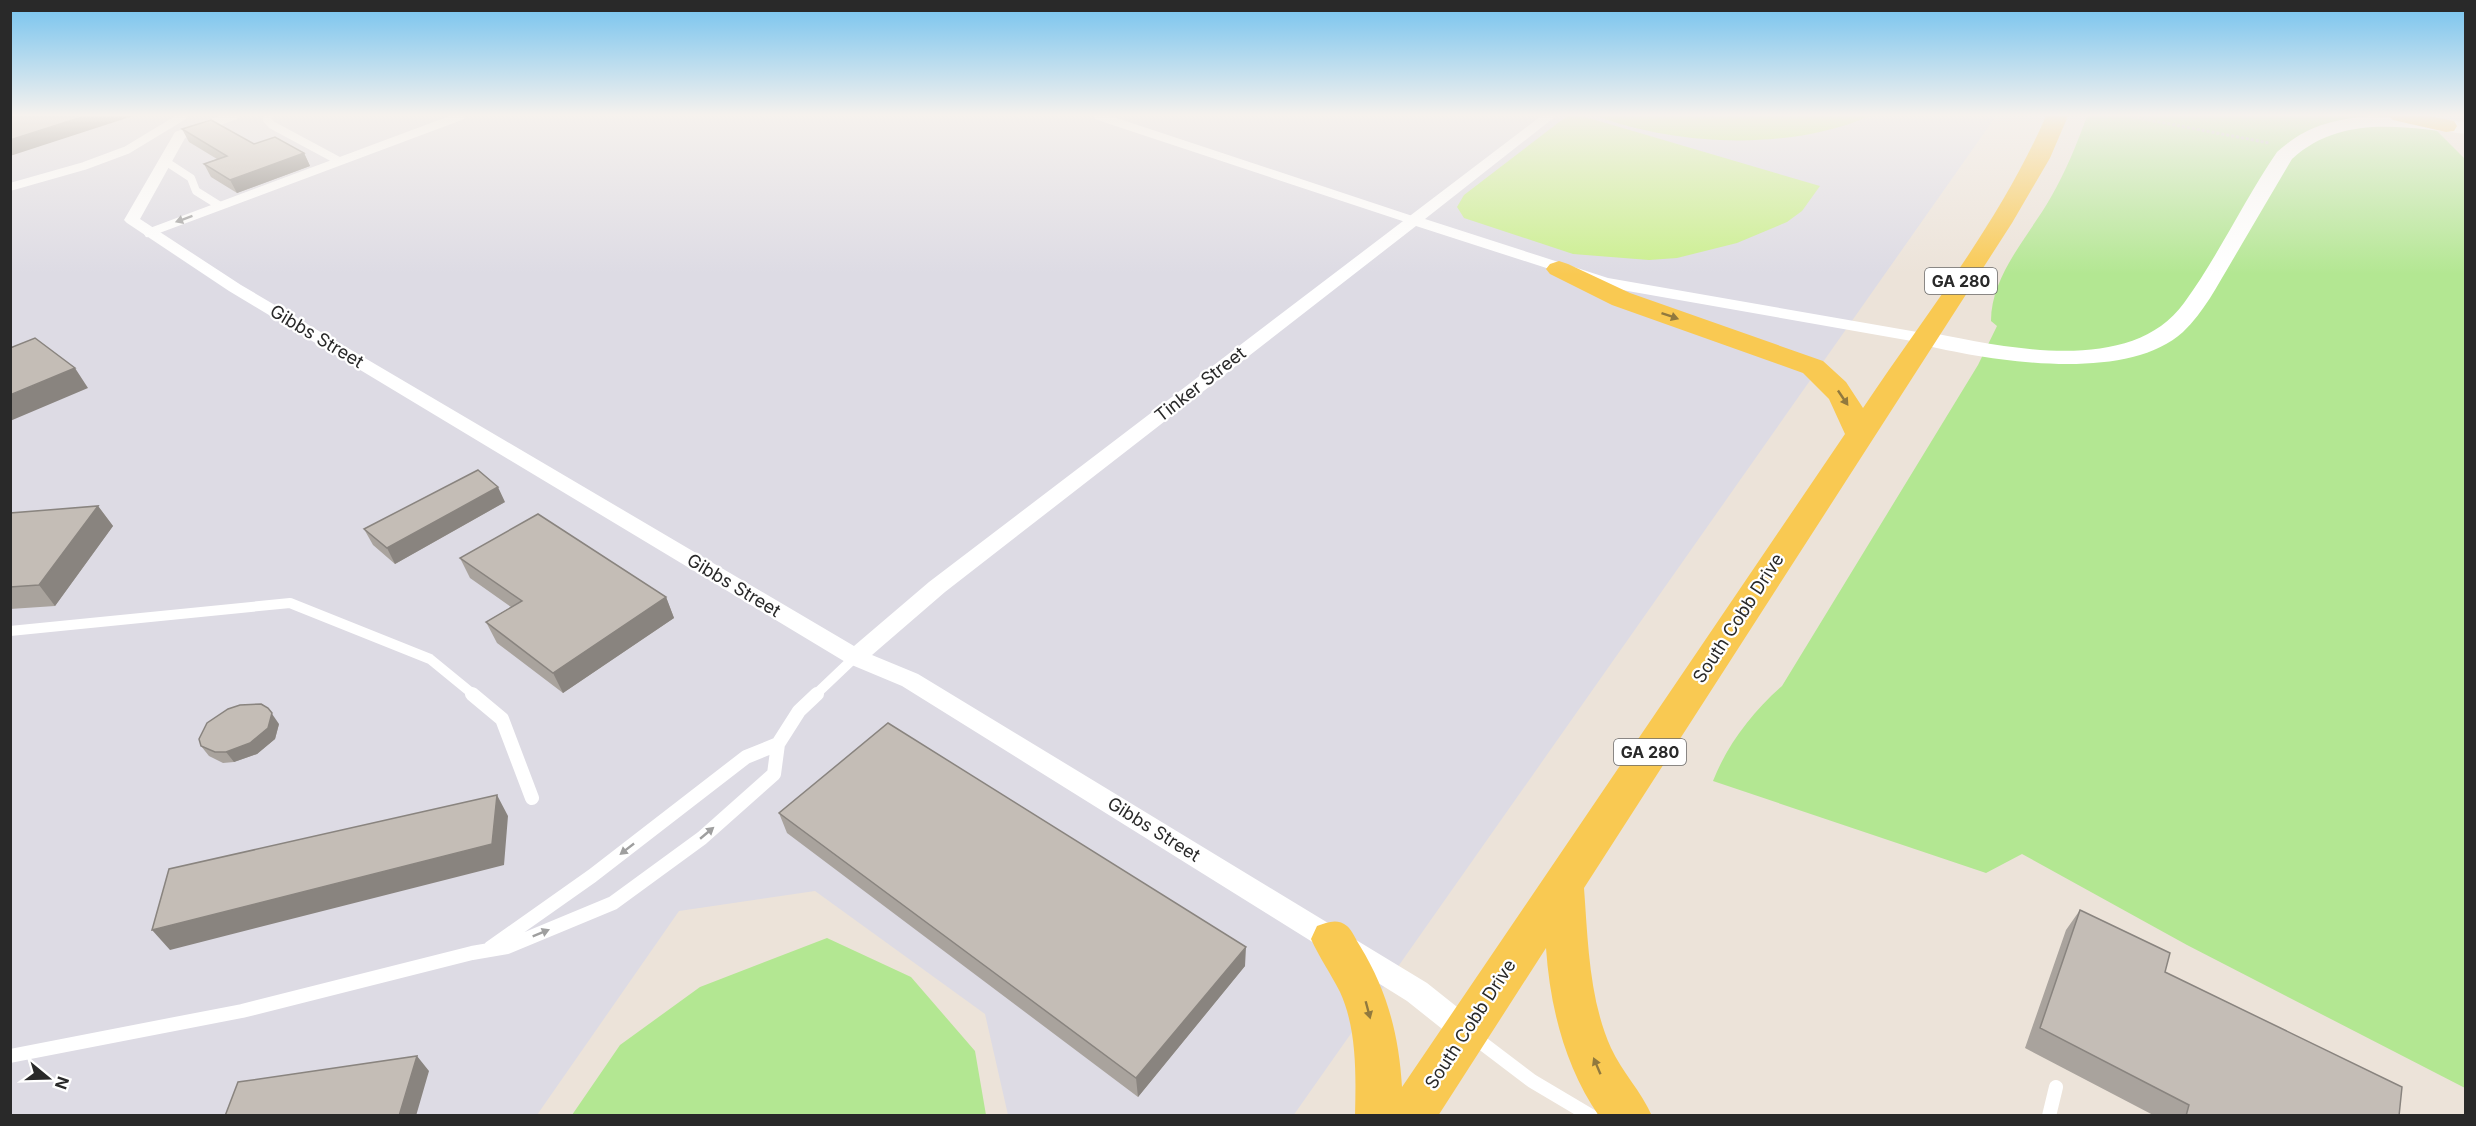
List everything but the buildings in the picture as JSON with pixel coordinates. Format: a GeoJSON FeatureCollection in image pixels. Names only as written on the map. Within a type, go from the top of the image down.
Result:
{"type":"FeatureCollection","features":[{"type":"Feature","properties":{"kind":"main road","name":"South Cobb Drive"},"geometry":{"type":"LineString","coordinates":[[1410,1116],[2032,169]]}},
{"type":"Feature","properties":{"kind":"main road"},"geometry":{"type":"LineString","coordinates":[[1923,338],[2000,352],[2065,358],[2117,353],[2163,336],[2182,322],[2194,306],[2278,169]]}},
{"type":"Feature","properties":{"kind":"main road"},"geometry":{"type":"LineString","coordinates":[[1558,269],[1621,299],[1813,367],[1843,396],[1852,411],[1860,433]]}},
{"type":"Feature","properties":{"kind":"main road"},"geometry":{"type":"LineString","coordinates":[[1563,883],[1567,970],[1578,1022],[1603,1081],[1628,1116]]}},
{"type":"Feature","properties":{"kind":"main road"},"geometry":{"type":"LineString","coordinates":[[1332,939],[1355,977],[1366,1001],[1374,1036],[1379,1116]]}},
{"type":"Feature","properties":{"kind":"street","name":"Gibbs Street"},"geometry":{"type":"LineString","coordinates":[[161,169],[132,220],[148,233],[235,288],[855,657],[910,680],[1417,992],[1466,1031]]}},
{"type":"Feature","properties":{"kind":"street","name":"Tinker Street"},"geometry":{"type":"LineString","coordinates":[[855,657],[937,587],[1480,169]]}},
{"type":"Feature","properties":{"kind":"street"},"geometry":{"type":"LineString","coordinates":[[1412,220],[1558,269],[1631,287],[1923,338]]}},
{"type":"Feature","properties":{"kind":"lane"},"geometry":{"type":"LineString","coordinates":[[10,187],[68,169]]}},
{"type":"Feature","properties":{"kind":"lane"},"geometry":{"type":"LineString","coordinates":[[177,169],[191,178],[196,191],[220,206]]}},
{"type":"Feature","properties":{"kind":"lane"},"geometry":{"type":"LineString","coordinates":[[148,233],[319,169]]}},
{"type":"Feature","properties":{"kind":"lane"},"geometry":{"type":"LineString","coordinates":[[1257,169],[1412,220]]}},
{"type":"Feature","properties":{"kind":"lane"},"geometry":{"type":"LineString","coordinates":[[10,630],[290,603],[430,658],[501,719],[532,798]]}},
{"type":"Feature","properties":{"kind":"lane"},"geometry":{"type":"LineString","coordinates":[[10,1056],[242,1011],[472,953],[507,947],[613,903],[702,838],[774,774],[778,744],[799,711],[855,657]]}},
{"type":"Feature","properties":{"kind":"lane"},"geometry":{"type":"LineString","coordinates":[[486,951],[592,876],[746,757],[778,744]]}},
{"type":"Feature","properties":{"kind":"lane"},"geometry":{"type":"LineString","coordinates":[[1466,1031],[1532,1081],[1591,1116]]}},
{"type":"Feature","properties":{"kind":"lane"},"geometry":{"type":"LineString","coordinates":[[2049,1116],[2056,1087]]}},
{"type":"Feature","properties":{"kind":"shaded area"},"geometry":{"type":"Polygon","coordinates":[[[10,169],[1959,169],[1293,1116],[1008,1115],[985,1014],[815,891],[679,911],[537,1115],[11,1115],[10,169]]]}},
{"type":"Feature","properties":{"kind":"green space"},"geometry":{"type":"Polygon","coordinates":[[[1498,169],[1761,169],[1820,186],[1802,211],[1787,222],[1737,243],[1677,258],[1649,260],[1573,254],[1464,218],[1457,207],[1464,195],[1498,169]]]}},
{"type":"Feature","properties":{"kind":"green space"},"geometry":{"type":"Polygon","coordinates":[[[2065,169],[2465,169],[2465,1088],[2187,945],[2022,854],[1986,873],[1713,781],[1742,729],[1782,686],[1978,365],[1997,326],[1991,321],[1993,304],[2004,272],[2065,169]]]}},
{"type":"Feature","properties":{"kind":"green space"},"geometry":{"type":"Polygon","coordinates":[[[827,938],[911,977],[975,1051],[986,1115],[572,1115],[620,1045],[700,987],[827,938]]]}}]}
